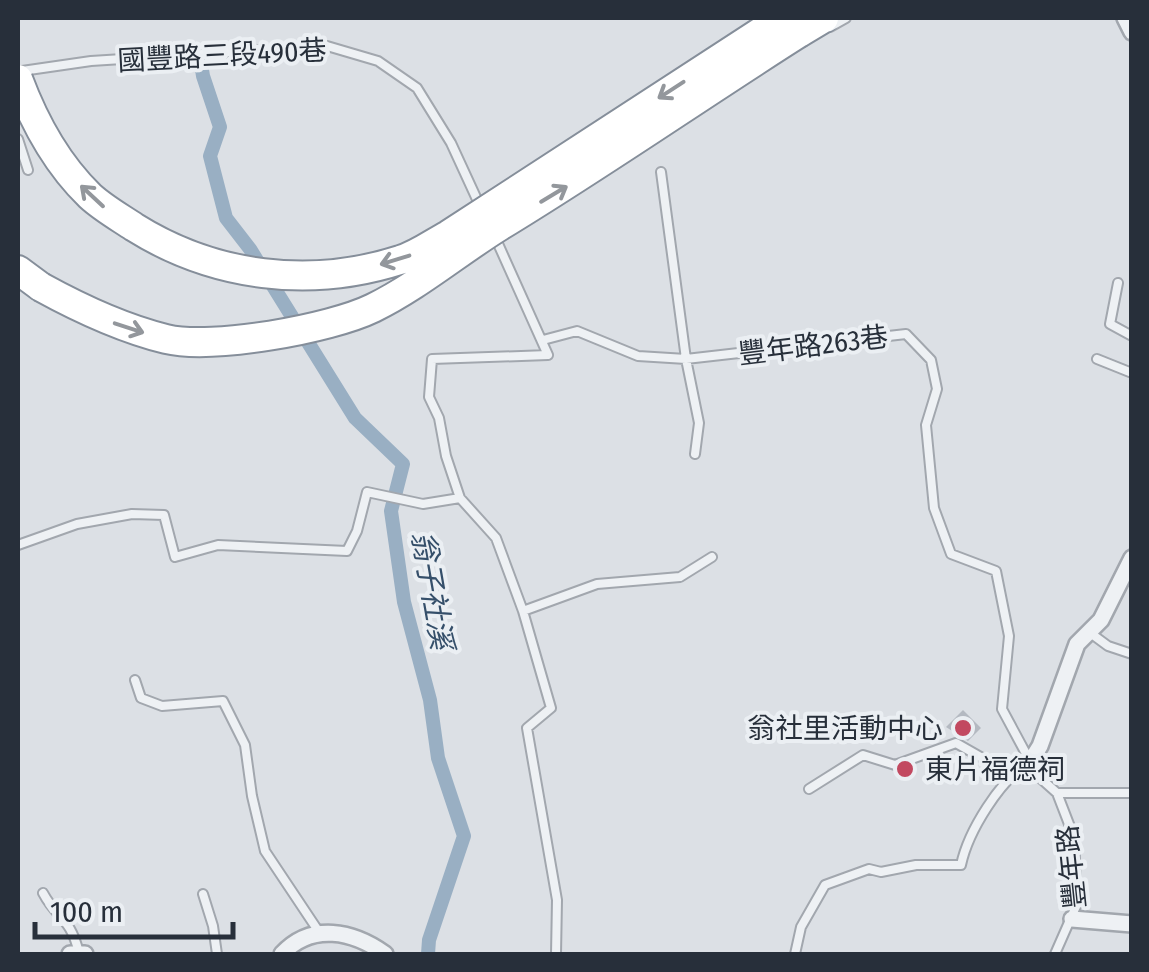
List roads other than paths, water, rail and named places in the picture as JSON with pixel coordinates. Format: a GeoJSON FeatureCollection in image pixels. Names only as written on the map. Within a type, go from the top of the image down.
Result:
{"type":"FeatureCollection","features":[{"type":"Feature","properties":{"kind":"highway"},"geometry":{"type":"LineString","coordinates":[[18,79],[36,123],[60,161],[91,197],[108,210],[156,240],[192,256],[243,270],[309,276],[403,260],[806,29]]}},
{"type":"Feature","properties":{"kind":"highway"},"geometry":{"type":"LineString","coordinates":[[18,270],[80,309],[170,340],[240,338],[313,329],[372,309],[585,176],[806,29]]}},
{"type":"Feature","properties":{"kind":"street"},"geometry":{"type":"LineString","coordinates":[[1124,18],[1132,32]]}},
{"type":"Feature","properties":{"kind":"street"},"geometry":{"type":"LineString","coordinates":[[1030,762],[1040,746],[1076,644],[1101,620],[1132,558]]}},
{"type":"Feature","properties":{"kind":"street","name":"豐年路"},"geometry":{"type":"LineString","coordinates":[[1072,919],[1132,924]]}},
{"type":"Feature","properties":{"kind":"street"},"geometry":{"type":"LineString","coordinates":[[282,954],[319,932],[366,940],[385,954]]}},
{"type":"Feature","properties":{"kind":"street"},"geometry":{"type":"LineString","coordinates":[[70,954],[82,954]]}},
{"type":"Feature","properties":{"kind":"lane"},"geometry":{"type":"LineString","coordinates":[[773,18],[776,33],[787,44],[796,46],[806,29],[846,18]]}},
{"type":"Feature","properties":{"kind":"lane","name":"國豐路三段490巷"},"geometry":{"type":"LineString","coordinates":[[18,71],[91,61],[327,46],[378,60],[417,88],[451,143],[543,340]]}},
{"type":"Feature","properties":{"kind":"lane"},"geometry":{"type":"LineString","coordinates":[[18,138],[28,170]]}},
{"type":"Feature","properties":{"kind":"lane"},"geometry":{"type":"LineString","coordinates":[[661,172],[686,359],[699,424],[695,454]]}},
{"type":"Feature","properties":{"kind":"lane"},"geometry":{"type":"LineString","coordinates":[[1118,283],[1110,324],[1132,336]]}},
{"type":"Feature","properties":{"kind":"lane","name":"豐年路263巷"},"geometry":{"type":"LineString","coordinates":[[556,954],[557,900],[527,728],[551,708],[523,611],[496,538],[460,498],[446,456],[440,418],[429,397],[432,359],[548,355],[543,340],[577,331],[638,356],[686,359],[906,334],[932,360],[937,388],[926,426],[934,508],[951,554],[996,571],[1009,636],[1002,709],[1030,762]]}},
{"type":"Feature","properties":{"kind":"lane"},"geometry":{"type":"LineString","coordinates":[[1096,359],[1132,373]]}},
{"type":"Feature","properties":{"kind":"lane"},"geometry":{"type":"LineString","coordinates":[[18,545],[77,524],[132,514],[164,515],[175,557],[218,545],[347,551],[368,492],[423,504],[460,498]]}},
{"type":"Feature","properties":{"kind":"lane"},"geometry":{"type":"LineString","coordinates":[[523,611],[597,584],[680,577],[712,556]]}},
{"type":"Feature","properties":{"kind":"lane"},"geometry":{"type":"LineString","coordinates":[[1088,632],[1108,646],[1132,654]]}},
{"type":"Feature","properties":{"kind":"lane"},"geometry":{"type":"LineString","coordinates":[[135,680],[142,698],[162,706],[223,700],[245,745],[265,851],[319,932]]}},
{"type":"Feature","properties":{"kind":"lane"},"geometry":{"type":"LineString","coordinates":[[809,788],[863,755],[895,765],[956,743],[1014,776]]}},
{"type":"Feature","properties":{"kind":"lane"},"geometry":{"type":"LineString","coordinates":[[795,954],[801,927],[825,885],[869,869],[881,872],[916,865],[961,866],[981,817],[1030,762]]}},
{"type":"Feature","properties":{"kind":"lane","name":"豐年路"},"geometry":{"type":"LineString","coordinates":[[1030,762],[1056,793],[1074,837],[1077,904],[1072,919]]}},
{"type":"Feature","properties":{"kind":"lane"},"geometry":{"type":"LineString","coordinates":[[1056,793],[1132,794]]}},
{"type":"Feature","properties":{"kind":"lane"},"geometry":{"type":"LineString","coordinates":[[42,894],[50,907],[64,916],[82,954]]}},
{"type":"Feature","properties":{"kind":"lane"},"geometry":{"type":"LineString","coordinates":[[204,894],[217,954]]}},
{"type":"Feature","properties":{"kind":"lane"},"geometry":{"type":"LineString","coordinates":[[1054,954],[1072,919]]}},
{"type":"Feature","properties":{"kind":"waterway","name":"翁子社溪"},"geometry":{"type":"LineString","coordinates":[[199,50],[220,127],[210,156],[226,218],[250,249],[355,418],[403,464],[391,511],[404,602],[430,700],[438,758],[464,836],[429,940],[428,954]]}},
{"type":"Feature","properties":{"kind":"place","name":"翁社里活動中心"},"geometry":{"type":"Point","coordinates":[963,728]}},
{"type":"Feature","properties":{"kind":"place","name":"東片福德祠"},"geometry":{"type":"Point","coordinates":[905,769]}}]}
